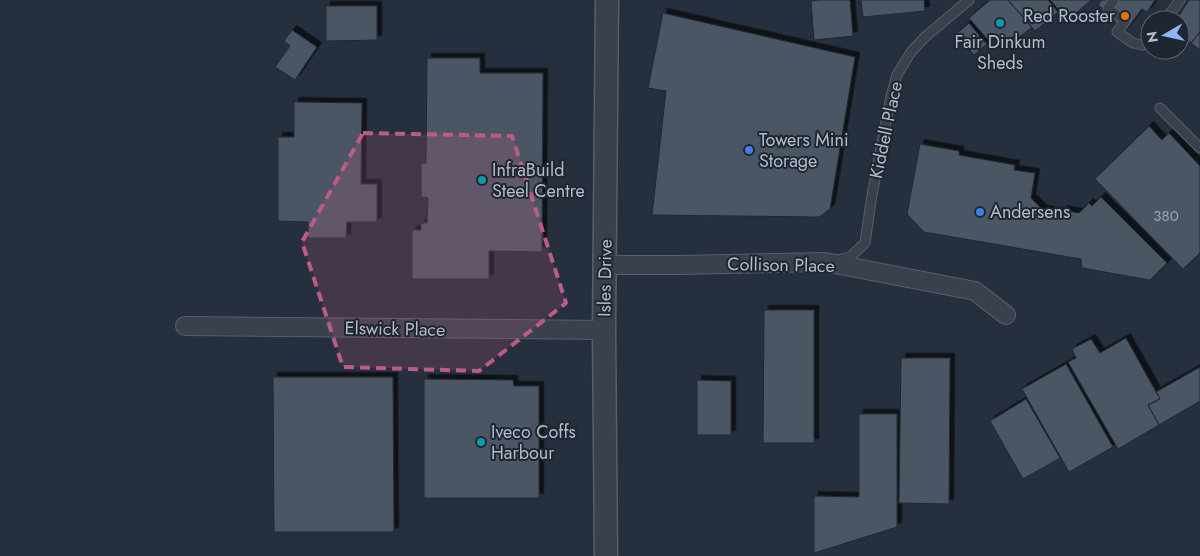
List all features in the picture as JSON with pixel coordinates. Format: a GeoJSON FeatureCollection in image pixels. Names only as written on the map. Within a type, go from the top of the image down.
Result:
{"type":"FeatureCollection","features":[{"type":"Feature","properties":{"kind":"street","name":"Isles Drive"},"geometry":{"type":"LineString","coordinates":[[606,556],[604,330],[607,0]]}},
{"type":"Feature","properties":{"kind":"street","name":"Collison Place"},"geometry":{"type":"LineString","coordinates":[[606,266],[825,262],[975,291],[1006,315]]}},
{"type":"Feature","properties":{"kind":"street","name":"Elswick Place"},"geometry":{"type":"LineString","coordinates":[[185,326],[604,330]]}},
{"type":"Feature","properties":{"kind":"lane","name":"Kiddell Place"},"geometry":{"type":"LineString","coordinates":[[825,262],[850,257],[865,243],[891,96],[897,75],[903,63],[925,37],[969,0]]}},
{"type":"Feature","properties":{"kind":"lane"},"geometry":{"type":"LineString","coordinates":[[1114,0],[1108,8],[1125,21],[1118,32],[1133,43],[1140,44]]}},
{"type":"Feature","properties":{"kind":"lane"},"geometry":{"type":"LineString","coordinates":[[1160,108],[1200,148]]}},
{"type":"Feature","properties":{"kind":"highlighted area"},"geometry":{"type":"Polygon","coordinates":[[[363,133],[512,136],[566,303],[479,371],[343,367],[302,242],[363,133]]]}},
{"type":"Feature","properties":{"kind":"building"},"geometry":{"type":"Polygon","coordinates":[[[850,0],[853,36],[814,40],[811,1],[850,0]]]}},
{"type":"Feature","properties":{"kind":"building"},"geometry":{"type":"Polygon","coordinates":[[[861,0],[924,0],[925,11],[863,17],[861,0]]]}},
{"type":"Feature","properties":{"kind":"building","name":"Fair Dinkum Sheds"},"geometry":{"type":"Polygon","coordinates":[[[990,0],[1008,0],[1032,27],[1021,36],[988,40],[969,18],[990,0]]]}},
{"type":"Feature","properties":{"kind":"building"},"geometry":{"type":"Polygon","coordinates":[[[1008,0],[1048,0],[1058,12],[1035,31],[1008,0]]]}},
{"type":"Feature","properties":{"kind":"building"},"geometry":{"type":"Polygon","coordinates":[[[1050,0],[1091,0],[1068,20],[1050,0]]]}},
{"type":"Feature","properties":{"kind":"building","name":"Red Rooster"},"geometry":{"type":"Polygon","coordinates":[[[1102,0],[1155,0],[1148,10],[1140,10],[1126,30],[1114,21],[1116,19],[1098,5],[1102,0]]]}},
{"type":"Feature","properties":{"kind":"building"},"geometry":{"type":"Polygon","coordinates":[[[1189,0],[1200,0],[1200,32],[1191,43],[1190,10],[1182,10],[1189,0]]]}},
{"type":"Feature","properties":{"kind":"building"},"geometry":{"type":"Polygon","coordinates":[[[326,6],[377,6],[377,40],[326,41],[326,6]]]}},
{"type":"Feature","properties":{"kind":"building","name":"Towers Mini Storage"},"geometry":{"type":"Polygon","coordinates":[[[663,13],[855,57],[830,209],[819,217],[652,215],[666,91],[648,88],[663,13]]]}},
{"type":"Feature","properties":{"kind":"building"},"geometry":{"type":"Polygon","coordinates":[[[969,23],[980,36],[967,47],[956,34],[969,23]]]}},
{"type":"Feature","properties":{"kind":"building"},"geometry":{"type":"Polygon","coordinates":[[[292,30],[317,47],[295,80],[275,67],[290,46],[284,41],[292,30]]]}},
{"type":"Feature","properties":{"kind":"building"},"geometry":{"type":"Polygon","coordinates":[[[1200,32],[1200,50],[1191,43],[1200,32]]]}},
{"type":"Feature","properties":{"kind":"building"},"geometry":{"type":"Polygon","coordinates":[[[981,37],[987,44],[974,55],[968,48],[981,37]]]}},
{"type":"Feature","properties":{"kind":"building","name":"InfraBuild Steel Centre"},"geometry":{"type":"Polygon","coordinates":[[[427,58],[480,58],[480,73],[543,73],[542,252],[489,251],[489,279],[412,279],[412,230],[421,230],[421,223],[427,223],[428,198],[421,197],[421,163],[426,163],[427,58]]]}},
{"type":"Feature","properties":{"kind":"building"},"geometry":{"type":"Polygon","coordinates":[[[294,102],[362,103],[361,184],[377,184],[377,222],[347,222],[346,238],[308,238],[308,222],[278,221],[278,137],[294,137],[294,102]]]}},
{"type":"Feature","properties":{"kind":"building"},"geometry":{"type":"Polygon","coordinates":[[[1149,126],[1162,140],[1169,133],[1200,166],[1200,253],[1183,269],[1095,179],[1149,126]]]}},
{"type":"Feature","properties":{"kind":"building","name":"Andersens"},"geometry":{"type":"Polygon","coordinates":[[[920,144],[959,151],[959,155],[1015,165],[1014,170],[1035,173],[1031,198],[1043,210],[1062,213],[1062,210],[1079,213],[1089,203],[1092,206],[1101,197],[1167,263],[1150,280],[1082,268],[1081,259],[924,232],[907,214],[920,144]]]}},
{"type":"Feature","properties":{"kind":"building"},"geometry":{"type":"Polygon","coordinates":[[[764,310],[814,310],[814,443],[763,443],[764,310]]]}},
{"type":"Feature","properties":{"kind":"building"},"geometry":{"type":"Polygon","coordinates":[[[1126,338],[1160,399],[1148,405],[1159,425],[1118,449],[1068,362],[1076,358],[1072,349],[1091,339],[1100,353],[1126,338]]]}},
{"type":"Feature","properties":{"kind":"building"},"geometry":{"type":"Polygon","coordinates":[[[901,358],[950,358],[949,504],[899,503],[901,358]]]}},
{"type":"Feature","properties":{"kind":"building"},"geometry":{"type":"Polygon","coordinates":[[[1066,364],[1113,447],[1069,472],[1022,389],[1066,364]]]}},
{"type":"Feature","properties":{"kind":"building"},"geometry":{"type":"Polygon","coordinates":[[[1200,367],[1200,401],[1159,425],[1148,405],[1160,399],[1156,392],[1200,367]]]}},
{"type":"Feature","properties":{"kind":"building"},"geometry":{"type":"Polygon","coordinates":[[[273,377],[393,377],[394,532],[274,532],[273,377]]]}},
{"type":"Feature","properties":{"kind":"building","name":"Iveco Coffs Harbour"},"geometry":{"type":"Polygon","coordinates":[[[424,379],[513,380],[514,386],[539,386],[539,498],[424,498],[424,379]]]}},
{"type":"Feature","properties":{"kind":"building"},"geometry":{"type":"Polygon","coordinates":[[[697,380],[731,381],[731,435],[697,435],[697,380]]]}},
{"type":"Feature","properties":{"kind":"building"},"geometry":{"type":"Polygon","coordinates":[[[1026,399],[1060,458],[1023,479],[990,421],[1026,399]]]}},
{"type":"Feature","properties":{"kind":"building"},"geometry":{"type":"Polygon","coordinates":[[[859,414],[897,414],[897,527],[814,553],[814,496],[859,497],[859,414]]]}},
{"type":"Feature","properties":{"kind":"place","name":"Red Rooster"},"geometry":{"type":"Point","coordinates":[1125,16]}},
{"type":"Feature","properties":{"kind":"place","name":"Fair Dinkum Sheds"},"geometry":{"type":"Point","coordinates":[1000,23]}},
{"type":"Feature","properties":{"kind":"place","name":"Towers Mini Storage"},"geometry":{"type":"Point","coordinates":[749,150]}},
{"type":"Feature","properties":{"kind":"place","name":"InfraBuild Steel Centre"},"geometry":{"type":"Point","coordinates":[482,180]}},
{"type":"Feature","properties":{"kind":"place","name":"Andersens"},"geometry":{"type":"Point","coordinates":[980,212]}},
{"type":"Feature","properties":{"kind":"place","name":"Iveco Coffs Harbour"},"geometry":{"type":"Point","coordinates":[481,442]}}]}
